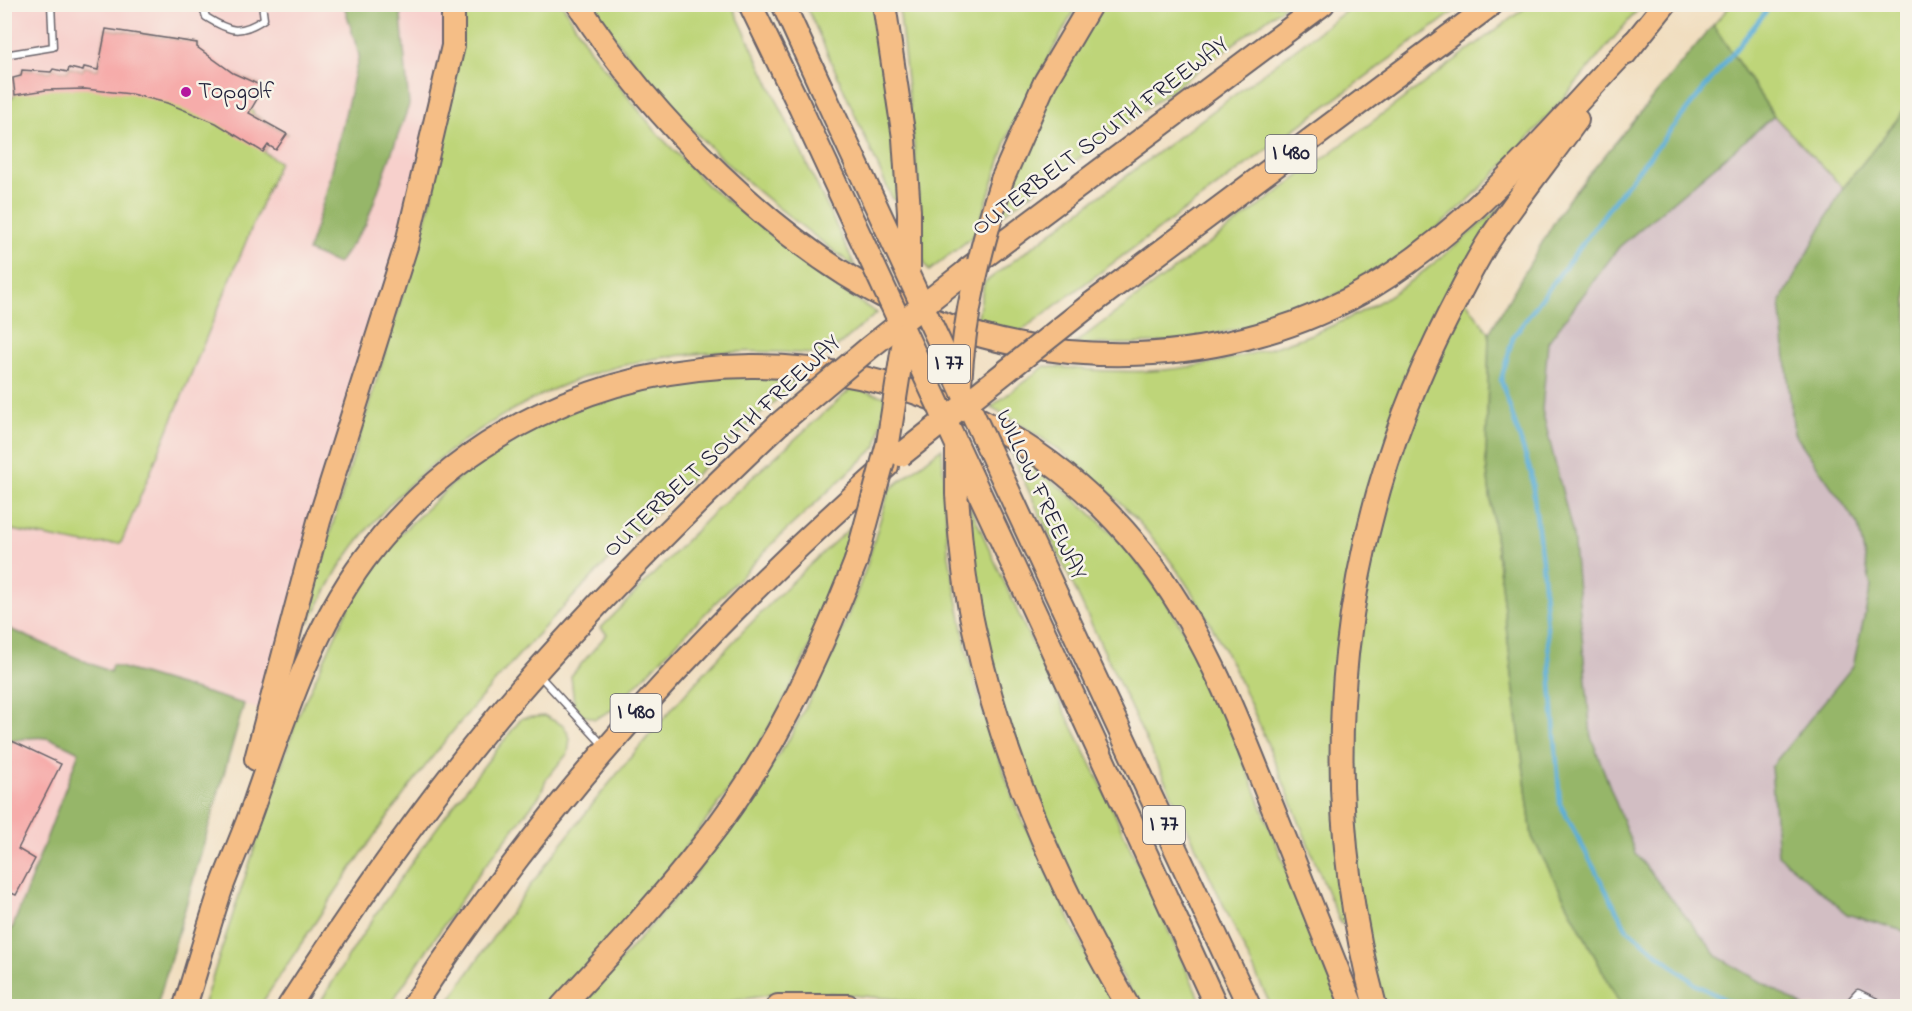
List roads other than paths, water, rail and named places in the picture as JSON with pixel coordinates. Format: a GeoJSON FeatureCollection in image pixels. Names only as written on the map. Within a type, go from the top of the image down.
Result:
{"type":"FeatureCollection","features":[{"type":"Feature","properties":{"kind":"highway"},"geometry":{"type":"LineString","coordinates":[[185,1006],[222,887],[319,521],[407,243],[453,46],[453,4]]}},
{"type":"Feature","properties":{"kind":"highway"},"geometry":{"type":"LineString","coordinates":[[578,4],[620,64],[672,126],[753,204],[817,254],[898,304],[941,321],[1026,347],[1077,353],[1126,355],[1225,343],[1298,322],[1371,287],[1420,255],[1484,200],[1634,42]]}},
{"type":"Feature","properties":{"kind":"highway","name":"I 77"},"geometry":{"type":"LineString","coordinates":[[750,4],[1058,660],[1216,1006]]}},
{"type":"Feature","properties":{"kind":"highway","name":"WILLOW FREEWAY"},"geometry":{"type":"LineString","coordinates":[[783,4],[1249,1006]]}},
{"type":"Feature","properties":{"kind":"highway"},"geometry":{"type":"LineString","coordinates":[[562,1006],[656,903],[698,852],[747,781],[820,650],[856,561],[879,482],[901,372],[906,326],[909,212],[904,138],[884,4]]}},
{"type":"Feature","properties":{"kind":"highway"},"geometry":{"type":"LineString","coordinates":[[1091,4],[1045,82],[1002,180],[984,238],[962,344],[957,494],[964,576],[973,628],[1002,734],[1045,844],[1128,1006]]}},
{"type":"Feature","properties":{"kind":"highway","name":"OUTERBELT SOUTH FREEWAY"},"geometry":{"type":"LineString","coordinates":[[289,1006],[392,852],[455,770],[536,673],[639,560],[779,424],[869,348],[968,270],[1323,4]]}},
{"type":"Feature","properties":{"kind":"highway","name":"I 480"},"geometry":{"type":"LineString","coordinates":[[413,1006],[480,908],[606,748],[681,663],[806,538],[901,454],[1091,304],[1492,4]]}},
{"type":"Feature","properties":{"kind":"highway"},"geometry":{"type":"LineString","coordinates":[[1375,1006],[1351,892],[1341,790],[1345,668],[1358,576],[1371,515],[1413,389],[1460,293],[1490,239],[1634,42],[1665,4]]}},
{"type":"Feature","properties":{"kind":"highway"},"geometry":{"type":"LineString","coordinates":[[222,887],[248,824],[284,719],[334,608],[362,563],[397,520],[438,480],[508,430],[562,403],[622,382],[719,366],[768,365],[816,369],[876,381],[925,398],[981,421],[1017,440],[1080,487],[1141,551],[1188,616],[1223,684],[1352,1006]]}},
{"type":"Feature","properties":{"kind":"highway"},"geometry":{"type":"LineString","coordinates":[[302,1006],[392,852]]}},
{"type":"Feature","properties":{"kind":"highway"},"geometry":{"type":"LineString","coordinates":[[778,1006],[848,1006]]}},
{"type":"Feature","properties":{"kind":"lane"},"geometry":{"type":"LineString","coordinates":[[4,56],[53,47],[51,4]]}},
{"type":"Feature","properties":{"kind":"lane"},"geometry":{"type":"LineString","coordinates":[[202,4],[206,17],[226,30],[248,29],[264,19],[262,4]]}},
{"type":"Feature","properties":{"kind":"lane"},"geometry":{"type":"LineString","coordinates":[[536,673],[606,748]]}},
{"type":"Feature","properties":{"kind":"lane"},"geometry":{"type":"LineString","coordinates":[[1846,1006],[1858,993],[1885,1006]]}},
{"type":"Feature","properties":{"kind":"waterway"},"geometry":{"type":"LineString","coordinates":[[1737,1006],[1695,984],[1626,928],[1560,804],[1542,561],[1531,473],[1501,380],[1513,337],[1620,193],[1772,4]]}},
{"type":"Feature","properties":{"kind":"place","name":"Topgolf"},"geometry":{"type":"Point","coordinates":[186,92]}}]}
